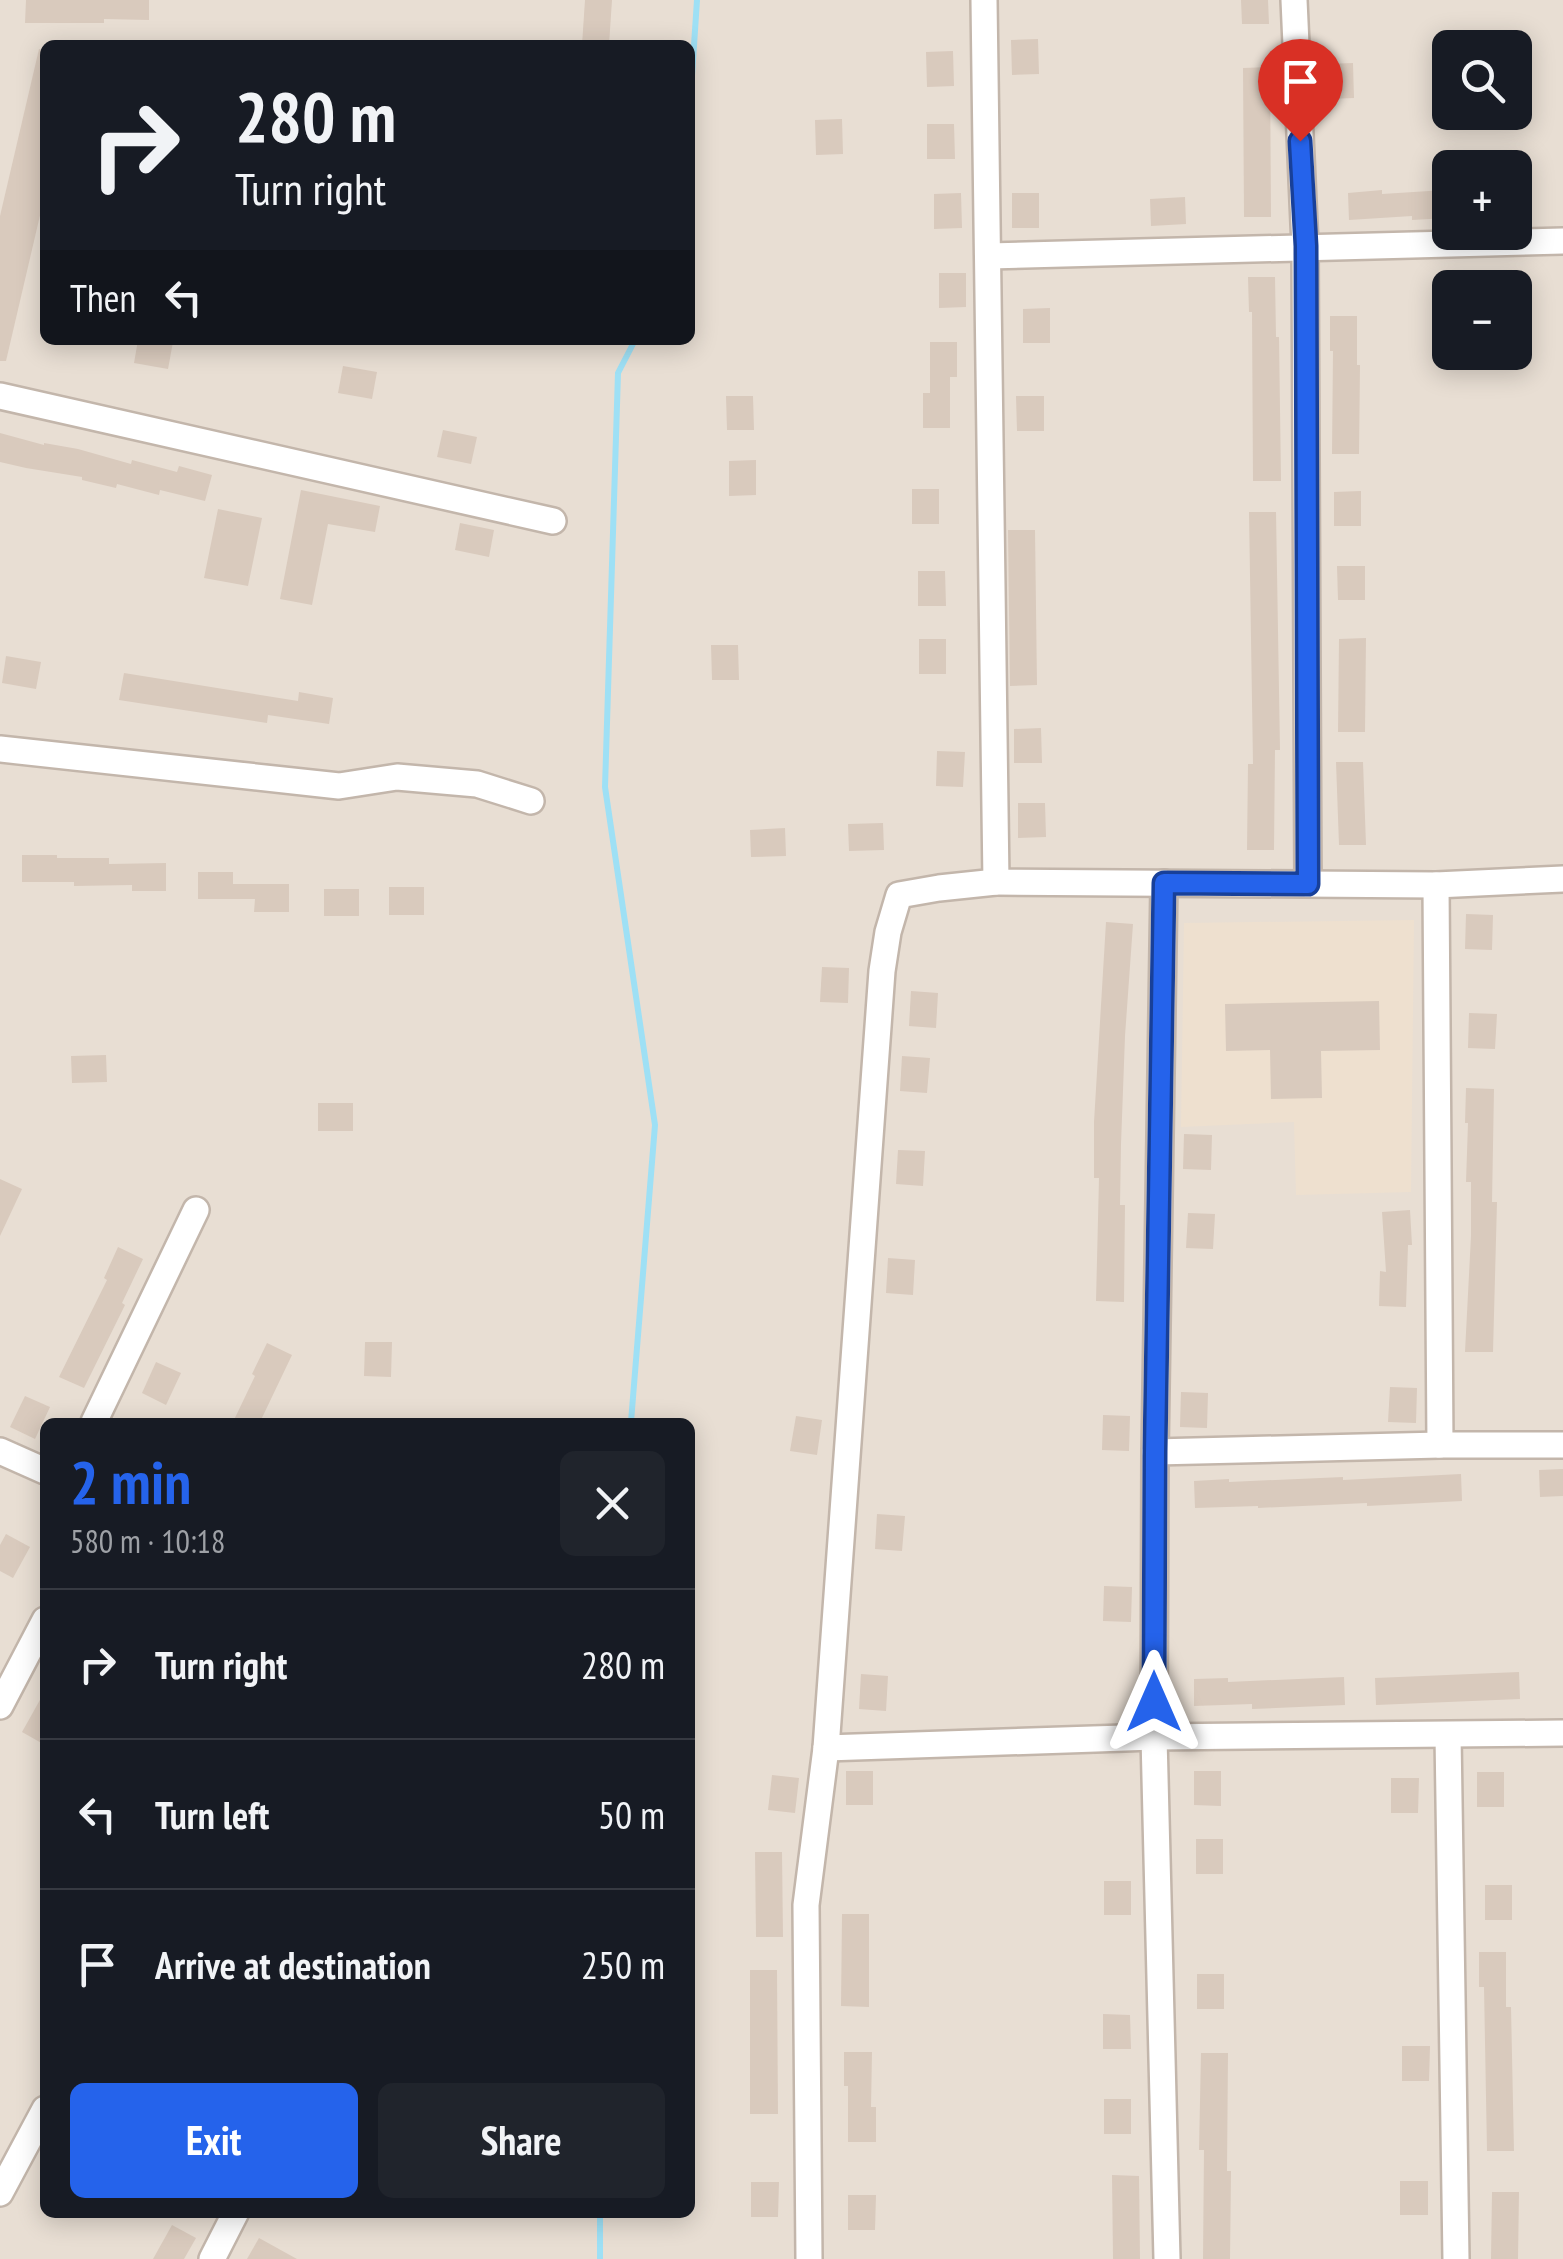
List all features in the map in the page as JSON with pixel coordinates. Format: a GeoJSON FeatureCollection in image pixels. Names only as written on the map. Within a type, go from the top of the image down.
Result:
{"type":"FeatureCollection","features":[{"type":"Feature","properties":{"kind":"street"},"geometry":{"type":"LineString","coordinates":[[984,0],[996,882]]}},
{"type":"Feature","properties":{"kind":"street"},"geometry":{"type":"LineString","coordinates":[[1294,0],[1306,246],[1308,884]]}},
{"type":"Feature","properties":{"kind":"street"},"geometry":{"type":"LineString","coordinates":[[989,256],[1563,241]]}},
{"type":"Feature","properties":{"kind":"street"},"geometry":{"type":"LineString","coordinates":[[0,396],[552,521]]}},
{"type":"Feature","properties":{"kind":"street"},"geometry":{"type":"LineString","coordinates":[[0,750],[339,786],[397,777],[477,784],[531,801]]}},
{"type":"Feature","properties":{"kind":"street"},"geometry":{"type":"LineString","coordinates":[[809,2259],[806,1905],[826,1748],[882,971],[899,895],[996,882],[1436,885],[1563,878]]}},
{"type":"Feature","properties":{"kind":"street"},"geometry":{"type":"LineString","coordinates":[[1164,883],[1154,1737],[1167,2259]]}},
{"type":"Feature","properties":{"kind":"street"},"geometry":{"type":"LineString","coordinates":[[1436,885],[1440,1445]]}},
{"type":"Feature","properties":{"kind":"street"},"geometry":{"type":"LineString","coordinates":[[96,1418],[196,1210]]}},
{"type":"Feature","properties":{"kind":"street"},"geometry":{"type":"LineString","coordinates":[[1155,1452],[1563,1445]]}},
{"type":"Feature","properties":{"kind":"street"},"geometry":{"type":"LineString","coordinates":[[0,1451],[40,1470]]}},
{"type":"Feature","properties":{"kind":"street"},"geometry":{"type":"LineString","coordinates":[[0,1706],[40,1630]]}},
{"type":"Feature","properties":{"kind":"street"},"geometry":{"type":"LineString","coordinates":[[826,1748],[1154,1737],[1563,1733]]}},
{"type":"Feature","properties":{"kind":"street"},"geometry":{"type":"LineString","coordinates":[[1448,1736],[1456,2259]]}},
{"type":"Feature","properties":{"kind":"street"},"geometry":{"type":"LineString","coordinates":[[0,2193],[40,2118]]}},
{"type":"Feature","properties":{"kind":"street"},"geometry":{"type":"LineString","coordinates":[[212,2259],[233,2218]]}},
{"type":"Feature","properties":{"kind":"shaded area"},"geometry":{"type":"Polygon","coordinates":[[[0,0],[1563,0],[1563,2259],[0,2259],[0,0]]]}},
{"type":"Feature","properties":{"kind":"shaded area"},"geometry":{"type":"Polygon","coordinates":[[[1414,920],[1411,1192],[1296,1195],[1294,1122],[1181,1127],[1184,923],[1414,920]]]}},
{"type":"Feature","properties":{"kind":"building"},"geometry":{"type":"Polygon","coordinates":[[[26,0],[149,0],[149,20],[25,23],[26,0]]]}},
{"type":"Feature","properties":{"kind":"building"},"geometry":{"type":"Polygon","coordinates":[[[585,0],[612,0],[609,40],[582,40],[585,0]]]}},
{"type":"Feature","properties":{"kind":"building"},"geometry":{"type":"Polygon","coordinates":[[[1241,0],[1268,0],[1269,24],[1242,24],[1241,0]]]}},
{"type":"Feature","properties":{"kind":"building"},"geometry":{"type":"Polygon","coordinates":[[[1038,39],[1039,74],[1012,75],[1011,40],[1038,39]]]}},
{"type":"Feature","properties":{"kind":"building"},"geometry":{"type":"Polygon","coordinates":[[[40,49],[40,215],[6,361],[0,361],[0,216],[40,49]]]}},
{"type":"Feature","properties":{"kind":"building"},"geometry":{"type":"Polygon","coordinates":[[[953,51],[954,86],[927,87],[926,52],[953,51]]]}},
{"type":"Feature","properties":{"kind":"building"},"geometry":{"type":"Polygon","coordinates":[[[1353,63],[1354,98],[1327,99],[1326,64],[1353,63]]]}},
{"type":"Feature","properties":{"kind":"building"},"geometry":{"type":"Polygon","coordinates":[[[1270,67],[1271,217],[1244,217],[1243,68],[1270,67]]]}},
{"type":"Feature","properties":{"kind":"building"},"geometry":{"type":"Polygon","coordinates":[[[842,119],[843,154],[816,155],[815,120],[842,119]]]}},
{"type":"Feature","properties":{"kind":"building"},"geometry":{"type":"Polygon","coordinates":[[[927,124],[954,124],[955,159],[927,159],[927,124]]]}},
{"type":"Feature","properties":{"kind":"building"},"geometry":{"type":"Polygon","coordinates":[[[1432,191],[1432,219],[1412,220],[1412,216],[1349,220],[1348,193],[1432,191]]]}},
{"type":"Feature","properties":{"kind":"building"},"geometry":{"type":"Polygon","coordinates":[[[961,193],[962,228],[934,229],[934,194],[961,193]]]}},
{"type":"Feature","properties":{"kind":"building"},"geometry":{"type":"Polygon","coordinates":[[[1012,193],[1039,193],[1039,228],[1012,228],[1012,193]]]}},
{"type":"Feature","properties":{"kind":"building"},"geometry":{"type":"Polygon","coordinates":[[[1185,197],[1186,224],[1151,226],[1150,199],[1185,197]]]}},
{"type":"Feature","properties":{"kind":"building"},"geometry":{"type":"Polygon","coordinates":[[[939,273],[966,273],[966,307],[939,308],[939,273]]]}},
{"type":"Feature","properties":{"kind":"building"},"geometry":{"type":"Polygon","coordinates":[[[1248,277],[1275,277],[1281,481],[1253,481],[1252,312],[1248,277]]]}},
{"type":"Feature","properties":{"kind":"building"},"geometry":{"type":"Polygon","coordinates":[[[1050,308],[1050,343],[1023,343],[1023,309],[1050,308]]]}},
{"type":"Feature","properties":{"kind":"building"},"geometry":{"type":"Polygon","coordinates":[[[1330,316],[1357,316],[1359,454],[1332,454],[1330,316]]]}},
{"type":"Feature","properties":{"kind":"building"},"geometry":{"type":"Polygon","coordinates":[[[930,342],[957,342],[957,377],[950,377],[950,428],[923,428],[923,393],[930,393],[930,342]]]}},
{"type":"Feature","properties":{"kind":"building"},"geometry":{"type":"Polygon","coordinates":[[[137,345],[172,345],[168,369],[134,363],[137,345]]]}},
{"type":"Feature","properties":{"kind":"building"},"geometry":{"type":"Polygon","coordinates":[[[343,366],[377,372],[372,399],[338,393],[343,366]]]}},
{"type":"Feature","properties":{"kind":"building"},"geometry":{"type":"Polygon","coordinates":[[[726,396],[753,396],[754,430],[727,430],[726,396]]]}},
{"type":"Feature","properties":{"kind":"building"},"geometry":{"type":"Polygon","coordinates":[[[1016,396],[1044,396],[1044,431],[1017,431],[1016,396]]]}},
{"type":"Feature","properties":{"kind":"building"},"geometry":{"type":"Polygon","coordinates":[[[443,430],[477,437],[471,464],[437,457],[443,430]]]}},
{"type":"Feature","properties":{"kind":"building"},"geometry":{"type":"Polygon","coordinates":[[[0,433],[131,464],[132,460],[177,472],[179,466],[212,475],[205,501],[160,490],[159,495],[117,484],[116,488],[82,477],[0,462],[0,433]]]}},
{"type":"Feature","properties":{"kind":"building"},"geometry":{"type":"Polygon","coordinates":[[[756,460],[756,495],[729,496],[729,461],[756,460]]]}},
{"type":"Feature","properties":{"kind":"building"},"geometry":{"type":"Polygon","coordinates":[[[912,489],[939,489],[939,524],[912,524],[912,489]]]}},
{"type":"Feature","properties":{"kind":"building"},"geometry":{"type":"Polygon","coordinates":[[[301,490],[380,506],[375,532],[328,524],[312,605],[280,599],[301,490]]]}},
{"type":"Feature","properties":{"kind":"building"},"geometry":{"type":"Polygon","coordinates":[[[1361,491],[1361,526],[1334,526],[1334,492],[1361,491]]]}},
{"type":"Feature","properties":{"kind":"building"},"geometry":{"type":"Polygon","coordinates":[[[218,509],[262,518],[248,586],[204,578],[218,509]]]}},
{"type":"Feature","properties":{"kind":"building"},"geometry":{"type":"Polygon","coordinates":[[[1249,512],[1276,512],[1280,750],[1275,750],[1274,850],[1247,850],[1248,764],[1253,764],[1249,512]]]}},
{"type":"Feature","properties":{"kind":"building"},"geometry":{"type":"Polygon","coordinates":[[[460,523],[494,530],[489,557],[455,550],[460,523]]]}},
{"type":"Feature","properties":{"kind":"building"},"geometry":{"type":"Polygon","coordinates":[[[1008,530],[1035,530],[1037,685],[1010,686],[1008,530]]]}},
{"type":"Feature","properties":{"kind":"building"},"geometry":{"type":"Polygon","coordinates":[[[1337,566],[1365,566],[1365,600],[1338,600],[1337,566]]]}},
{"type":"Feature","properties":{"kind":"building"},"geometry":{"type":"Polygon","coordinates":[[[918,571],[945,571],[946,606],[918,606],[918,571]]]}},
{"type":"Feature","properties":{"kind":"building"},"geometry":{"type":"Polygon","coordinates":[[[1366,638],[1365,732],[1338,732],[1339,639],[1366,638]]]}},
{"type":"Feature","properties":{"kind":"building"},"geometry":{"type":"Polygon","coordinates":[[[919,639],[946,639],[946,674],[919,674],[919,639]]]}},
{"type":"Feature","properties":{"kind":"building"},"geometry":{"type":"Polygon","coordinates":[[[711,645],[738,645],[739,680],[712,680],[711,645]]]}},
{"type":"Feature","properties":{"kind":"building"},"geometry":{"type":"Polygon","coordinates":[[[6,656],[41,662],[36,689],[2,683],[6,656]]]}},
{"type":"Feature","properties":{"kind":"building"},"geometry":{"type":"Polygon","coordinates":[[[124,673],[298,701],[299,692],[333,698],[329,724],[268,715],[267,723],[119,700],[124,673]]]}},
{"type":"Feature","properties":{"kind":"building"},"geometry":{"type":"Polygon","coordinates":[[[1041,728],[1042,763],[1014,763],[1014,729],[1041,728]]]}},
{"type":"Feature","properties":{"kind":"building"},"geometry":{"type":"Polygon","coordinates":[[[937,751],[965,752],[963,787],[936,786],[937,751]]]}},
{"type":"Feature","properties":{"kind":"building"},"geometry":{"type":"Polygon","coordinates":[[[1336,762],[1363,762],[1366,845],[1339,845],[1336,762]]]}},
{"type":"Feature","properties":{"kind":"building"},"geometry":{"type":"Polygon","coordinates":[[[1018,803],[1045,803],[1046,837],[1018,838],[1018,803]]]}},
{"type":"Feature","properties":{"kind":"building"},"geometry":{"type":"Polygon","coordinates":[[[883,823],[884,850],[849,851],[848,824],[883,823]]]}},
{"type":"Feature","properties":{"kind":"building"},"geometry":{"type":"Polygon","coordinates":[[[785,828],[786,856],[751,857],[750,830],[785,828]]]}},
{"type":"Feature","properties":{"kind":"building"},"geometry":{"type":"Polygon","coordinates":[[[22,855],[109,858],[109,864],[166,863],[166,891],[132,891],[132,885],[22,882],[22,855]]]}},
{"type":"Feature","properties":{"kind":"building"},"geometry":{"type":"Polygon","coordinates":[[[198,872],[233,872],[233,884],[289,884],[289,912],[254,912],[255,899],[198,899],[198,872]]]}},
{"type":"Feature","properties":{"kind":"building"},"geometry":{"type":"Polygon","coordinates":[[[389,887],[424,887],[424,915],[389,915],[389,887]]]}},
{"type":"Feature","properties":{"kind":"building"},"geometry":{"type":"Polygon","coordinates":[[[324,889],[359,889],[359,916],[324,916],[324,889]]]}},
{"type":"Feature","properties":{"kind":"building"},"geometry":{"type":"Polygon","coordinates":[[[1466,914],[1493,915],[1492,950],[1465,949],[1466,914]]]}},
{"type":"Feature","properties":{"kind":"building"},"geometry":{"type":"Polygon","coordinates":[[[1106,922],[1133,924],[1121,1144],[1124,1302],[1096,1301],[1099,1178],[1094,1178],[1094,1122],[1106,922]]]}},
{"type":"Feature","properties":{"kind":"building"},"geometry":{"type":"Polygon","coordinates":[[[822,967],[849,968],[848,1003],[820,1002],[822,967]]]}},
{"type":"Feature","properties":{"kind":"building"},"geometry":{"type":"Polygon","coordinates":[[[911,991],[938,993],[936,1028],[909,1026],[911,991]]]}},
{"type":"Feature","properties":{"kind":"building"},"geometry":{"type":"Polygon","coordinates":[[[1379,1001],[1380,1050],[1321,1051],[1322,1098],[1271,1099],[1270,1050],[1226,1051],[1225,1004],[1379,1001]]]}},
{"type":"Feature","properties":{"kind":"building"},"geometry":{"type":"Polygon","coordinates":[[[1469,1013],[1497,1014],[1495,1049],[1468,1048],[1469,1013]]]}},
{"type":"Feature","properties":{"kind":"building"},"geometry":{"type":"Polygon","coordinates":[[[106,1055],[107,1082],[72,1083],[71,1056],[106,1055]]]}},
{"type":"Feature","properties":{"kind":"building"},"geometry":{"type":"Polygon","coordinates":[[[902,1056],[930,1058],[927,1093],[900,1091],[902,1056]]]}},
{"type":"Feature","properties":{"kind":"building"},"geometry":{"type":"Polygon","coordinates":[[[1466,1088],[1494,1089],[1492,1202],[1497,1202],[1493,1352],[1465,1352],[1471,1236],[1471,1182],[1466,1182],[1466,1088]]]}},
{"type":"Feature","properties":{"kind":"building"},"geometry":{"type":"Polygon","coordinates":[[[318,1103],[353,1103],[353,1131],[318,1131],[318,1103]]]}},
{"type":"Feature","properties":{"kind":"building"},"geometry":{"type":"Polygon","coordinates":[[[1184,1134],[1212,1135],[1211,1170],[1183,1169],[1184,1134]]]}},
{"type":"Feature","properties":{"kind":"building"},"geometry":{"type":"Polygon","coordinates":[[[898,1150],[925,1151],[923,1186],[896,1184],[898,1150]]]}},
{"type":"Feature","properties":{"kind":"building"},"geometry":{"type":"Polygon","coordinates":[[[0,1179],[22,1189],[0,1236],[0,1179]]]}},
{"type":"Feature","properties":{"kind":"building"},"geometry":{"type":"Polygon","coordinates":[[[1410,1210],[1412,1245],[1408,1245],[1406,1307],[1379,1306],[1380,1271],[1386,1272],[1382,1212],[1410,1210]]]}},
{"type":"Feature","properties":{"kind":"building"},"geometry":{"type":"Polygon","coordinates":[[[1188,1213],[1215,1214],[1213,1249],[1186,1248],[1188,1213]]]}},
{"type":"Feature","properties":{"kind":"building"},"geometry":{"type":"Polygon","coordinates":[[[118,1247],[143,1259],[84,1388],[59,1377],[107,1280],[104,1278],[118,1247]]]}},
{"type":"Feature","properties":{"kind":"building"},"geometry":{"type":"Polygon","coordinates":[[[888,1258],[915,1260],[913,1295],[886,1293],[888,1258]]]}},
{"type":"Feature","properties":{"kind":"building"},"geometry":{"type":"Polygon","coordinates":[[[365,1342],[392,1342],[391,1377],[364,1376],[365,1342]]]}},
{"type":"Feature","properties":{"kind":"building"},"geometry":{"type":"Polygon","coordinates":[[[267,1343],[292,1355],[262,1418],[235,1418],[255,1376],[252,1374],[267,1343]]]}},
{"type":"Feature","properties":{"kind":"building"},"geometry":{"type":"Polygon","coordinates":[[[156,1362],[181,1373],[166,1405],[142,1393],[156,1362]]]}},
{"type":"Feature","properties":{"kind":"building"},"geometry":{"type":"Polygon","coordinates":[[[1390,1387],[1417,1388],[1416,1423],[1388,1422],[1390,1387]]]}},
{"type":"Feature","properties":{"kind":"building"},"geometry":{"type":"Polygon","coordinates":[[[1181,1392],[1208,1393],[1207,1428],[1180,1427],[1181,1392]]]}},
{"type":"Feature","properties":{"kind":"building"},"geometry":{"type":"Polygon","coordinates":[[[25,1396],[50,1407],[45,1418],[40,1418],[35,1439],[10,1427],[25,1396]]]}},
{"type":"Feature","properties":{"kind":"building"},"geometry":{"type":"Polygon","coordinates":[[[1103,1415],[1130,1416],[1129,1451],[1102,1450],[1103,1415]]]}},
{"type":"Feature","properties":{"kind":"building"},"geometry":{"type":"Polygon","coordinates":[[[796,1416],[822,1420],[817,1455],[790,1451],[796,1416]]]}},
{"type":"Feature","properties":{"kind":"building"},"geometry":{"type":"Polygon","coordinates":[[[1563,1469],[1563,1496],[1540,1497],[1539,1470],[1563,1469]]]}},
{"type":"Feature","properties":{"kind":"building"},"geometry":{"type":"Polygon","coordinates":[[[1461,1474],[1462,1501],[1195,1508],[1194,1481],[1461,1474]]]}},
{"type":"Feature","properties":{"kind":"building"},"geometry":{"type":"Polygon","coordinates":[[[877,1514],[905,1516],[902,1551],[875,1549],[877,1514]]]}},
{"type":"Feature","properties":{"kind":"building"},"geometry":{"type":"Polygon","coordinates":[[[6,1534],[30,1547],[13,1578],[0,1571],[0,1545],[6,1534]]]}},
{"type":"Feature","properties":{"kind":"building"},"geometry":{"type":"Polygon","coordinates":[[[1104,1586],[1132,1587],[1131,1622],[1103,1621],[1104,1586]]]}},
{"type":"Feature","properties":{"kind":"building"},"geometry":{"type":"Polygon","coordinates":[[[1519,1672],[1520,1699],[1376,1705],[1375,1678],[1519,1672]]]}},
{"type":"Feature","properties":{"kind":"building"},"geometry":{"type":"Polygon","coordinates":[[[861,1674],[888,1676],[886,1711],[859,1709],[861,1674]]]}},
{"type":"Feature","properties":{"kind":"building"},"geometry":{"type":"Polygon","coordinates":[[[1344,1677],[1345,1705],[1252,1709],[1252,1704],[1194,1706],[1194,1679],[1228,1678],[1228,1682],[1344,1677]]]}},
{"type":"Feature","properties":{"kind":"building"},"geometry":{"type":"Polygon","coordinates":[[[40,1700],[40,1742],[22,1732],[40,1700]]]}},
{"type":"Feature","properties":{"kind":"building"},"geometry":{"type":"Polygon","coordinates":[[[846,1771],[873,1771],[873,1805],[846,1805],[846,1771]]]}},
{"type":"Feature","properties":{"kind":"building"},"geometry":{"type":"Polygon","coordinates":[[[1194,1771],[1221,1771],[1221,1806],[1194,1805],[1194,1771]]]}},
{"type":"Feature","properties":{"kind":"building"},"geometry":{"type":"Polygon","coordinates":[[[1477,1772],[1504,1772],[1504,1807],[1477,1807],[1477,1772]]]}},
{"type":"Feature","properties":{"kind":"building"},"geometry":{"type":"Polygon","coordinates":[[[772,1775],[799,1778],[795,1813],[768,1810],[772,1775]]]}},
{"type":"Feature","properties":{"kind":"building"},"geometry":{"type":"Polygon","coordinates":[[[1391,1778],[1419,1778],[1418,1813],[1391,1813],[1391,1778]]]}},
{"type":"Feature","properties":{"kind":"building"},"geometry":{"type":"Polygon","coordinates":[[[1196,1839],[1223,1839],[1223,1874],[1196,1874],[1196,1839]]]}},
{"type":"Feature","properties":{"kind":"building"},"geometry":{"type":"Polygon","coordinates":[[[755,1852],[782,1852],[783,1937],[756,1937],[755,1852]]]}},
{"type":"Feature","properties":{"kind":"building"},"geometry":{"type":"Polygon","coordinates":[[[1104,1881],[1131,1881],[1131,1915],[1104,1915],[1104,1881]]]}},
{"type":"Feature","properties":{"kind":"building"},"geometry":{"type":"Polygon","coordinates":[[[1485,1885],[1512,1885],[1512,1920],[1485,1920],[1485,1885]]]}},
{"type":"Feature","properties":{"kind":"building"},"geometry":{"type":"Polygon","coordinates":[[[842,1914],[869,1914],[869,2007],[841,2006],[842,1914]]]}},
{"type":"Feature","properties":{"kind":"building"},"geometry":{"type":"Polygon","coordinates":[[[1479,1952],[1506,1952],[1514,2151],[1487,2151],[1484,1987],[1479,1987],[1479,1952]]]}},
{"type":"Feature","properties":{"kind":"building"},"geometry":{"type":"Polygon","coordinates":[[[750,1970],[777,1970],[778,2114],[750,2114],[750,1970]]]}},
{"type":"Feature","properties":{"kind":"building"},"geometry":{"type":"Polygon","coordinates":[[[1197,1974],[1224,1974],[1224,2009],[1197,2009],[1197,1974]]]}},
{"type":"Feature","properties":{"kind":"building"},"geometry":{"type":"Polygon","coordinates":[[[1103,2014],[1130,2015],[1131,2049],[1103,2049],[1103,2014]]]}},
{"type":"Feature","properties":{"kind":"building"},"geometry":{"type":"Polygon","coordinates":[[[1402,2046],[1430,2046],[1429,2081],[1402,2081],[1402,2046]]]}},
{"type":"Feature","properties":{"kind":"building"},"geometry":{"type":"Polygon","coordinates":[[[844,2052],[872,2052],[871,2107],[876,2107],[876,2142],[848,2142],[844,2052]]]}},
{"type":"Feature","properties":{"kind":"building"},"geometry":{"type":"Polygon","coordinates":[[[1201,2053],[1228,2053],[1230,2259],[1203,2259],[1201,2053]]]}},
{"type":"Feature","properties":{"kind":"building"},"geometry":{"type":"Polygon","coordinates":[[[1104,2099],[1131,2099],[1131,2134],[1104,2134],[1104,2099]]]}},
{"type":"Feature","properties":{"kind":"building"},"geometry":{"type":"Polygon","coordinates":[[[1112,2175],[1139,2176],[1140,2259],[1113,2259],[1112,2175]]]}},
{"type":"Feature","properties":{"kind":"building"},"geometry":{"type":"Polygon","coordinates":[[[1400,2181],[1428,2181],[1428,2215],[1400,2215],[1400,2181]]]}},
{"type":"Feature","properties":{"kind":"building"},"geometry":{"type":"Polygon","coordinates":[[[751,2182],[779,2182],[778,2217],[751,2217],[751,2182]]]}},
{"type":"Feature","properties":{"kind":"building"},"geometry":{"type":"Polygon","coordinates":[[[1492,2192],[1519,2192],[1518,2259],[1491,2259],[1492,2192]]]}},
{"type":"Feature","properties":{"kind":"building"},"geometry":{"type":"Polygon","coordinates":[[[848,2195],[876,2195],[875,2230],[848,2230],[848,2195]]]}},
{"type":"Feature","properties":{"kind":"building"},"geometry":{"type":"Polygon","coordinates":[[[172,2225],[196,2238],[184,2259],[153,2259],[172,2225]]]}},
{"type":"Feature","properties":{"kind":"building"},"geometry":{"type":"Polygon","coordinates":[[[259,2238],[297,2259],[247,2259],[259,2238]]]}},
{"type":"Feature","properties":{"kind":"waterway"},"geometry":{"type":"LineString","coordinates":[[694,40],[697,0]]}},
{"type":"Feature","properties":{"kind":"waterway"},"geometry":{"type":"LineString","coordinates":[[631,1418],[655,1125],[605,787],[618,373],[632,345]]}},
{"type":"Feature","properties":{"kind":"waterway"},"geometry":{"type":"LineString","coordinates":[[600,2218],[600,2259]]}},
{"type":"Feature","properties":{"kind":"route"},"geometry":{"type":"LineString","coordinates":[[1154,1702],[1164,883],[1308,884],[1306,246],[1300,141]]}}]}
